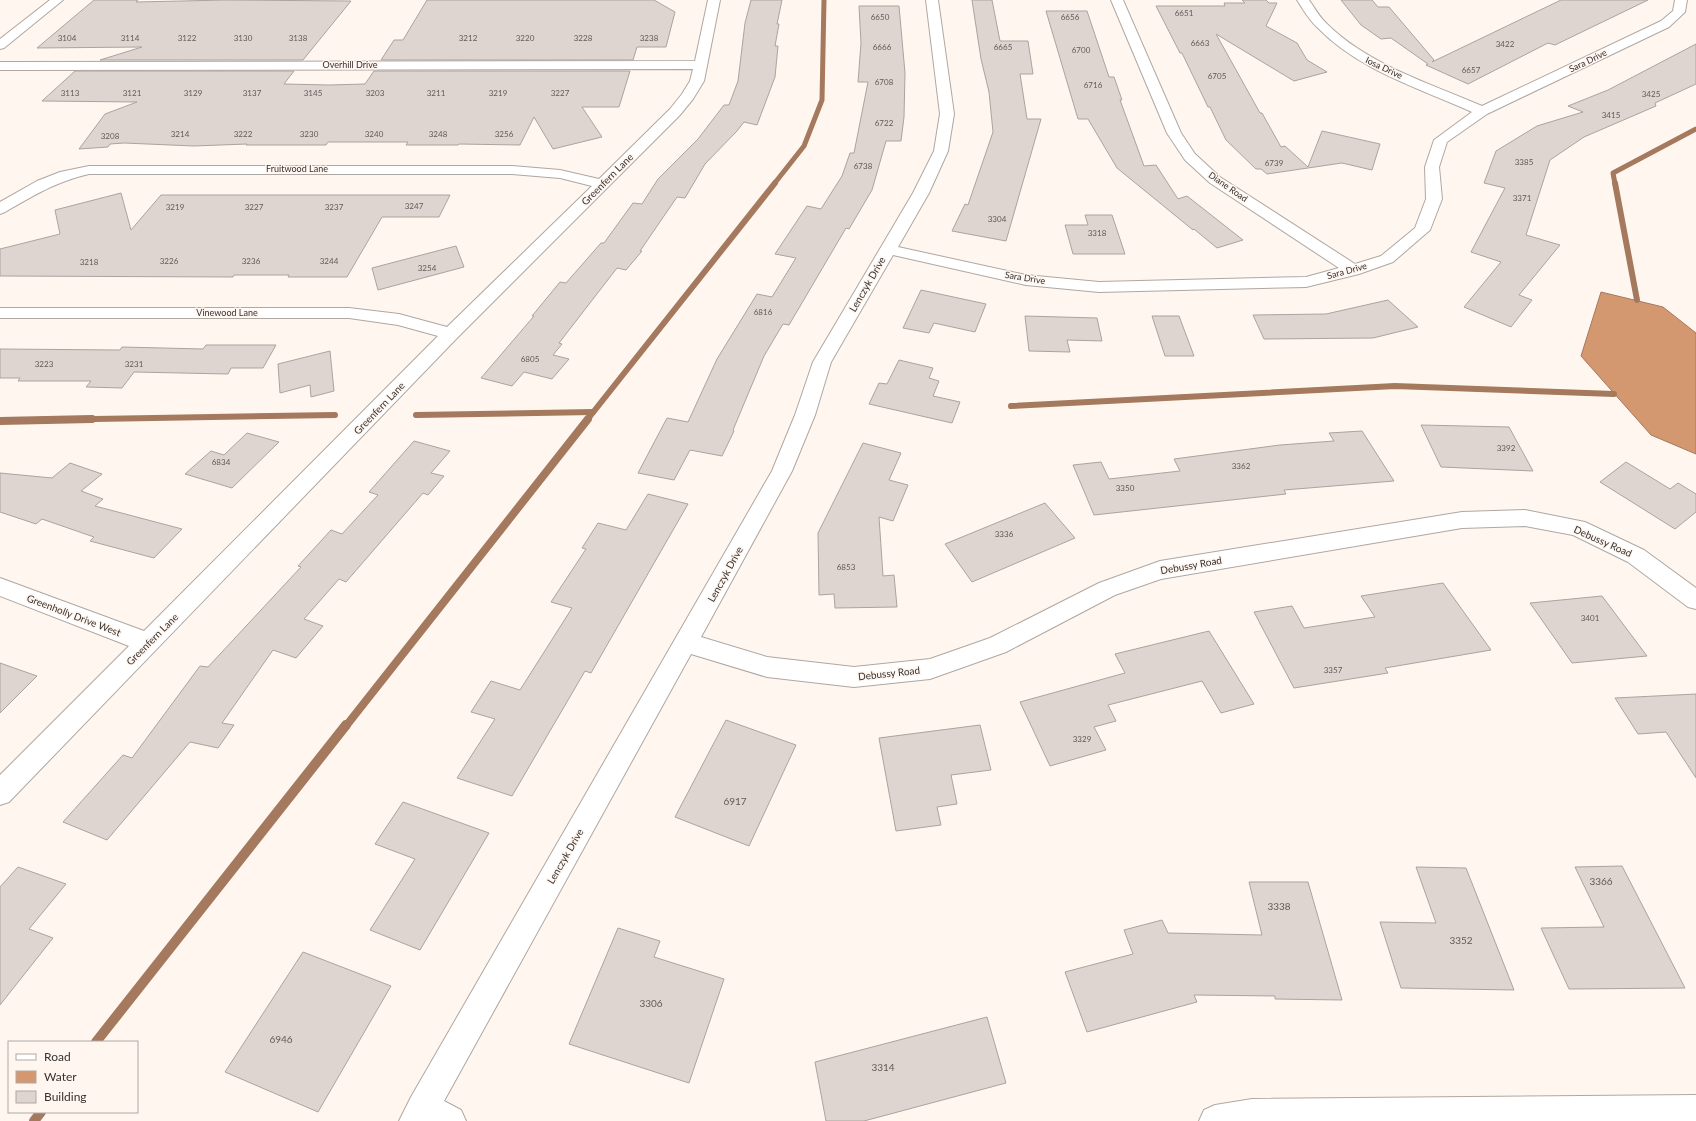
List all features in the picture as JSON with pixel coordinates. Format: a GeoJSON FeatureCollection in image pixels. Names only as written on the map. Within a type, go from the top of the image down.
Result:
{"type":"FeatureCollection","features":[{"type":"Feature","properties":{"kind":"street"},"geometry":{"type":"LineString","coordinates":[[0,45],[57,0]]}},
{"type":"Feature","properties":{"kind":"street","name":"Greenfern Lane"},"geometry":{"type":"LineString","coordinates":[[0,793],[451,334],[675,112],[688,96],[697,81],[714,0]]}},
{"type":"Feature","properties":{"kind":"street","name":"Lenczyk Drive"},"geometry":{"type":"LineString","coordinates":[[429,1117],[686,642],[782,472],[805,415],[822,362],[921,193],[941,151],[947,114],[932,0]]}},
{"type":"Feature","properties":{"kind":"street","name":"Diane Road"},"geometry":{"type":"LineString","coordinates":[[1118,0],[1174,133],[1190,157],[1215,180],[1353,270]]}},
{"type":"Feature","properties":{"kind":"street","name":"Iosa Drive"},"geometry":{"type":"LineString","coordinates":[[1303,0],[1320,24],[1341,43],[1367,61],[1482,111]]}},
{"type":"Feature","properties":{"kind":"street","name":"Sara Drive"},"geometry":{"type":"LineString","coordinates":[[887,249],[1026,280],[1099,287],[1306,282],[1353,270],[1387,259],[1422,230],[1434,199],[1432,167],[1441,140],[1482,111],[1665,24],[1679,12],[1682,0]]}},
{"type":"Feature","properties":{"kind":"street","name":"Overhill Drive"},"geometry":{"type":"LineString","coordinates":[[0,66],[701,65]]}},
{"type":"Feature","properties":{"kind":"street","name":"Fruitwood Lane"},"geometry":{"type":"LineString","coordinates":[[0,209],[42,184],[65,174],[89,170],[512,170],[560,174],[602,184]]}},
{"type":"Feature","properties":{"kind":"street","name":"Vinewood Lane"},"geometry":{"type":"LineString","coordinates":[[0,313],[349,313],[399,320],[451,334]]}},
{"type":"Feature","properties":{"kind":"street","name":"Debussy Road"},"geometry":{"type":"LineString","coordinates":[[686,642],[767,667],[854,677],[930,669],[998,645],[1107,589],[1160,570],[1462,520],[1525,518],[1577,528],[1636,556],[1696,600]]}},
{"type":"Feature","properties":{"kind":"street","name":"Greenholly Drive West"},"geometry":{"type":"LineString","coordinates":[[0,587],[148,643]]}},
{"type":"Feature","properties":{"kind":"street"},"geometry":{"type":"LineString","coordinates":[[1215,1121],[1252,1115],[1696,1110]]}},
{"type":"Feature","properties":{"kind":"water"},"geometry":{"type":"Polygon","coordinates":[[[1601,292],[1663,307],[1696,333],[1696,454],[1651,435],[1581,356],[1601,292]]]}},
{"type":"Feature","properties":{"kind":"building"},"geometry":{"type":"Polygon","coordinates":[[[94,0],[138,0],[136,2],[226,0],[351,1],[303,60],[100,60],[142,47],[37,48],[94,0]]]}},
{"type":"Feature","properties":{"kind":"building"},"geometry":{"type":"Polygon","coordinates":[[[427,0],[654,0],[675,12],[666,47],[637,47],[633,60],[381,60],[394,40],[403,40],[427,0]]]}},
{"type":"Feature","properties":{"kind":"building"},"geometry":{"type":"Polygon","coordinates":[[[751,0],[782,0],[777,24],[779,24],[775,46],[778,46],[775,77],[757,125],[744,122],[705,164],[685,198],[677,197],[640,251],[642,251],[626,270],[617,268],[559,343],[562,344],[553,355],[569,359],[552,379],[524,372],[512,386],[481,378],[534,316],[532,316],[560,282],[566,283],[601,243],[604,243],[633,203],[642,204],[658,179],[698,139],[724,105],[729,105],[738,81],[745,23],[751,0]]]}},
{"type":"Feature","properties":{"kind":"building"},"geometry":{"type":"Polygon","coordinates":[[[972,0],[992,0],[1000,41],[1028,41],[1033,74],[1020,74],[1027,119],[1041,119],[1006,241],[952,231],[965,204],[968,205],[993,132],[989,92],[981,59],[972,0]]]}},
{"type":"Feature","properties":{"kind":"building"},"geometry":{"type":"Polygon","coordinates":[[[1242,0],[1266,0],[1269,3],[1277,3],[1266,26],[1297,43],[1307,60],[1327,72],[1294,81],[1216,34],[1260,113],[1262,113],[1281,147],[1285,146],[1308,167],[1322,131],[1380,144],[1372,170],[1342,163],[1267,174],[1261,169],[1256,169],[1226,140],[1182,53],[1180,53],[1156,6],[1225,6],[1224,3],[1245,3],[1242,0]]]}},
{"type":"Feature","properties":{"kind":"building"},"geometry":{"type":"Polygon","coordinates":[[[1341,0],[1372,0],[1378,7],[1389,7],[1434,60],[1432,62],[1561,0],[1648,0],[1555,45],[1548,43],[1468,84],[1426,65],[1428,64],[1391,38],[1381,39],[1361,25],[1341,0]]]}},
{"type":"Feature","properties":{"kind":"building"},"geometry":{"type":"Polygon","coordinates":[[[859,6],[899,6],[905,73],[904,117],[901,141],[886,141],[872,190],[849,229],[846,228],[789,325],[783,324],[764,356],[733,430],[734,431],[722,456],[690,450],[674,480],[638,473],[667,418],[688,422],[717,359],[757,294],[772,297],[796,258],[775,254],[807,206],[821,209],[842,176],[850,153],[854,153],[868,82],[858,82],[861,43],[859,6]]]}},
{"type":"Feature","properties":{"kind":"building"},"geometry":{"type":"Polygon","coordinates":[[[1046,11],[1087,11],[1109,77],[1114,77],[1122,100],[1120,100],[1144,166],[1156,165],[1178,199],[1187,196],[1243,240],[1217,248],[1117,168],[1088,119],[1078,119],[1046,11]]]}},
{"type":"Feature","properties":{"kind":"building"},"geometry":{"type":"Polygon","coordinates":[[[1696,44],[1696,84],[1655,103],[1656,106],[1584,137],[1550,160],[1526,235],[1560,245],[1519,295],[1532,300],[1511,327],[1464,307],[1501,262],[1471,252],[1505,188],[1484,183],[1496,151],[1537,126],[1583,112],[1568,106],[1608,90],[1696,44]]]}},
{"type":"Feature","properties":{"kind":"building"},"geometry":{"type":"Polygon","coordinates":[[[75,71],[294,71],[284,84],[329,85],[365,84],[374,71],[630,71],[619,107],[582,107],[602,137],[553,149],[534,117],[520,145],[406,145],[408,142],[328,142],[326,145],[246,145],[247,144],[194,146],[124,143],[110,144],[108,147],[79,149],[105,114],[137,102],[42,101],[75,71]]]}},
{"type":"Feature","properties":{"kind":"building"},"geometry":{"type":"Polygon","coordinates":[[[121,193],[131,230],[161,195],[450,195],[439,217],[382,217],[347,277],[288,277],[289,275],[234,275],[233,277],[0,276],[0,249],[60,234],[55,210],[121,193]]]}},
{"type":"Feature","properties":{"kind":"building"},"geometry":{"type":"Polygon","coordinates":[[[1085,215],[1112,215],[1125,254],[1073,254],[1065,225],[1088,225],[1085,215]]]}},
{"type":"Feature","properties":{"kind":"building"},"geometry":{"type":"Polygon","coordinates":[[[456,246],[464,267],[378,290],[372,268],[456,246]]]}},
{"type":"Feature","properties":{"kind":"building"},"geometry":{"type":"Polygon","coordinates":[[[921,290],[986,304],[975,332],[934,323],[929,333],[903,328],[921,290]]]}},
{"type":"Feature","properties":{"kind":"building"},"geometry":{"type":"Polygon","coordinates":[[[1388,300],[1418,327],[1373,338],[1264,339],[1253,315],[1326,314],[1388,300]]]}},
{"type":"Feature","properties":{"kind":"building"},"geometry":{"type":"Polygon","coordinates":[[[1025,316],[1097,318],[1102,341],[1067,340],[1070,352],[1029,351],[1025,316]]]}},
{"type":"Feature","properties":{"kind":"building"},"geometry":{"type":"Polygon","coordinates":[[[1152,316],[1179,316],[1194,356],[1165,356],[1152,316]]]}},
{"type":"Feature","properties":{"kind":"building"},"geometry":{"type":"Polygon","coordinates":[[[206,345],[276,345],[263,368],[231,368],[228,374],[134,372],[122,388],[86,387],[91,381],[18,381],[20,378],[0,378],[0,349],[120,350],[122,347],[203,349],[206,345]]]}},
{"type":"Feature","properties":{"kind":"building"},"geometry":{"type":"Polygon","coordinates":[[[330,351],[334,391],[311,397],[310,385],[280,393],[278,364],[330,351]]]}},
{"type":"Feature","properties":{"kind":"building"},"geometry":{"type":"Polygon","coordinates":[[[899,360],[933,368],[929,378],[939,381],[933,396],[960,402],[952,423],[869,404],[879,383],[887,384],[899,360]]]}},
{"type":"Feature","properties":{"kind":"building"},"geometry":{"type":"Polygon","coordinates":[[[1421,425],[1509,427],[1533,471],[1441,467],[1421,425]]]}},
{"type":"Feature","properties":{"kind":"building"},"geometry":{"type":"Polygon","coordinates":[[[1362,431],[1394,481],[1284,490],[1286,494],[1094,515],[1073,465],[1101,462],[1109,479],[1180,471],[1174,459],[1280,445],[1334,441],[1329,433],[1362,431]]]}},
{"type":"Feature","properties":{"kind":"building"},"geometry":{"type":"Polygon","coordinates":[[[247,433],[279,442],[232,488],[185,474],[211,451],[224,455],[247,433]]]}},
{"type":"Feature","properties":{"kind":"building"},"geometry":{"type":"Polygon","coordinates":[[[414,441],[450,451],[431,473],[444,476],[428,495],[423,493],[346,582],[339,579],[304,619],[323,626],[296,658],[273,650],[222,723],[234,725],[218,748],[190,742],[107,840],[63,822],[123,755],[132,758],[200,666],[208,667],[301,567],[298,566],[331,530],[342,534],[378,495],[369,492],[414,441]]]}},
{"type":"Feature","properties":{"kind":"building"},"geometry":{"type":"Polygon","coordinates":[[[863,443],[901,453],[889,480],[908,485],[893,521],[879,517],[883,576],[894,575],[897,607],[835,608],[834,594],[819,595],[818,533],[863,443]]]}},
{"type":"Feature","properties":{"kind":"building"},"geometry":{"type":"Polygon","coordinates":[[[1626,462],[1670,489],[1678,483],[1696,494],[1696,512],[1675,529],[1600,482],[1626,462]]]}},
{"type":"Feature","properties":{"kind":"building"},"geometry":{"type":"Polygon","coordinates":[[[70,463],[102,474],[81,491],[103,499],[95,506],[182,529],[154,558],[90,541],[94,537],[42,519],[36,524],[0,512],[0,473],[52,478],[70,463]]]}},
{"type":"Feature","properties":{"kind":"building"},"geometry":{"type":"Polygon","coordinates":[[[648,494],[688,504],[591,673],[585,671],[512,796],[457,778],[495,719],[471,712],[491,681],[520,690],[572,608],[551,602],[586,549],[582,548],[598,523],[626,530],[648,494]]]}},
{"type":"Feature","properties":{"kind":"building"},"geometry":{"type":"Polygon","coordinates":[[[1045,503],[1075,538],[972,582],[945,544],[1045,503]]]}},
{"type":"Feature","properties":{"kind":"building"},"geometry":{"type":"Polygon","coordinates":[[[1443,583],[1491,650],[1385,668],[1388,673],[1294,688],[1254,612],[1292,606],[1304,628],[1375,617],[1361,596],[1443,583]]]}},
{"type":"Feature","properties":{"kind":"building"},"geometry":{"type":"Polygon","coordinates":[[[1602,596],[1647,656],[1572,663],[1530,603],[1602,596]]]}},
{"type":"Feature","properties":{"kind":"building"},"geometry":{"type":"Polygon","coordinates":[[[1209,631],[1254,704],[1221,713],[1202,681],[1108,705],[1116,721],[1094,727],[1106,750],[1050,766],[1020,702],[1125,673],[1115,654],[1209,631]]]}},
{"type":"Feature","properties":{"kind":"building"},"geometry":{"type":"Polygon","coordinates":[[[0,663],[37,676],[0,713],[0,663]]]}},
{"type":"Feature","properties":{"kind":"building"},"geometry":{"type":"Polygon","coordinates":[[[1696,694],[1696,778],[1666,732],[1638,734],[1615,698],[1696,694]]]}},
{"type":"Feature","properties":{"kind":"building"},"geometry":{"type":"Polygon","coordinates":[[[726,720],[796,745],[749,846],[675,817],[726,720]]]}},
{"type":"Feature","properties":{"kind":"building"},"geometry":{"type":"Polygon","coordinates":[[[980,725],[991,770],[951,775],[957,804],[937,807],[941,825],[896,831],[879,738],[980,725]]]}},
{"type":"Feature","properties":{"kind":"building"},"geometry":{"type":"Polygon","coordinates":[[[403,802],[489,833],[420,950],[370,930],[415,859],[375,844],[403,802]]]}},
{"type":"Feature","properties":{"kind":"building"},"geometry":{"type":"Polygon","coordinates":[[[1622,866],[1685,988],[1569,989],[1541,928],[1604,927],[1575,867],[1622,866]]]}},
{"type":"Feature","properties":{"kind":"building"},"geometry":{"type":"Polygon","coordinates":[[[18,867],[66,884],[29,929],[53,938],[0,1005],[0,887],[18,867]]]}},
{"type":"Feature","properties":{"kind":"building"},"geometry":{"type":"Polygon","coordinates":[[[1416,867],[1466,868],[1514,990],[1401,988],[1380,922],[1436,923],[1416,867]]]}},
{"type":"Feature","properties":{"kind":"building"},"geometry":{"type":"Polygon","coordinates":[[[1249,882],[1308,882],[1342,1000],[1275,999],[1275,996],[1194,995],[1197,1002],[1087,1032],[1065,972],[1133,954],[1124,930],[1162,920],[1168,933],[1262,935],[1249,882]]]}},
{"type":"Feature","properties":{"kind":"building"},"geometry":{"type":"Polygon","coordinates":[[[618,928],[660,941],[654,957],[724,979],[689,1083],[569,1044],[618,928]]]}},
{"type":"Feature","properties":{"kind":"building"},"geometry":{"type":"Polygon","coordinates":[[[303,952],[391,986],[318,1112],[225,1072],[303,952]]]}},
{"type":"Feature","properties":{"kind":"building"},"geometry":{"type":"Polygon","coordinates":[[[987,1017],[1006,1083],[864,1121],[826,1121],[815,1062],[987,1017]]]}},
{"type":"Feature","properties":{"kind":"waterway"},"geometry":{"type":"LineString","coordinates":[[774,184],[804,146],[822,100],[824,0]]}},
{"type":"Feature","properties":{"kind":"waterway"},"geometry":{"type":"LineString","coordinates":[[1615,184],[1613,173],[1696,129]]}},
{"type":"Feature","properties":{"kind":"waterway"},"geometry":{"type":"LineString","coordinates":[[587,420],[775,183]]}},
{"type":"Feature","properties":{"kind":"waterway"},"geometry":{"type":"LineString","coordinates":[[1615,183],[1637,300]]}},
{"type":"Feature","properties":{"kind":"waterway"},"geometry":{"type":"LineString","coordinates":[[1011,406],[1395,386],[1614,394]]}},
{"type":"Feature","properties":{"kind":"waterway"},"geometry":{"type":"LineString","coordinates":[[416,415],[593,412]]}},
{"type":"Feature","properties":{"kind":"waterway"},"geometry":{"type":"LineString","coordinates":[[79,419],[335,415]]}},
{"type":"Feature","properties":{"kind":"waterway"},"geometry":{"type":"LineString","coordinates":[[0,421],[79,419]]}},
{"type":"Feature","properties":{"kind":"waterway"},"geometry":{"type":"LineString","coordinates":[[36,420],[79,419]]}},
{"type":"Feature","properties":{"kind":"waterway"},"geometry":{"type":"LineString","coordinates":[[79,419],[92,419]]}},
{"type":"Feature","properties":{"kind":"waterway"},"geometry":{"type":"LineString","coordinates":[[346,726],[588,419]]}},
{"type":"Feature","properties":{"kind":"waterway"},"geometry":{"type":"LineString","coordinates":[[97,1041],[346,725]]}},
{"type":"Feature","properties":{"kind":"waterway"},"geometry":{"type":"LineString","coordinates":[[34,1121],[40,1113]]}}]}
